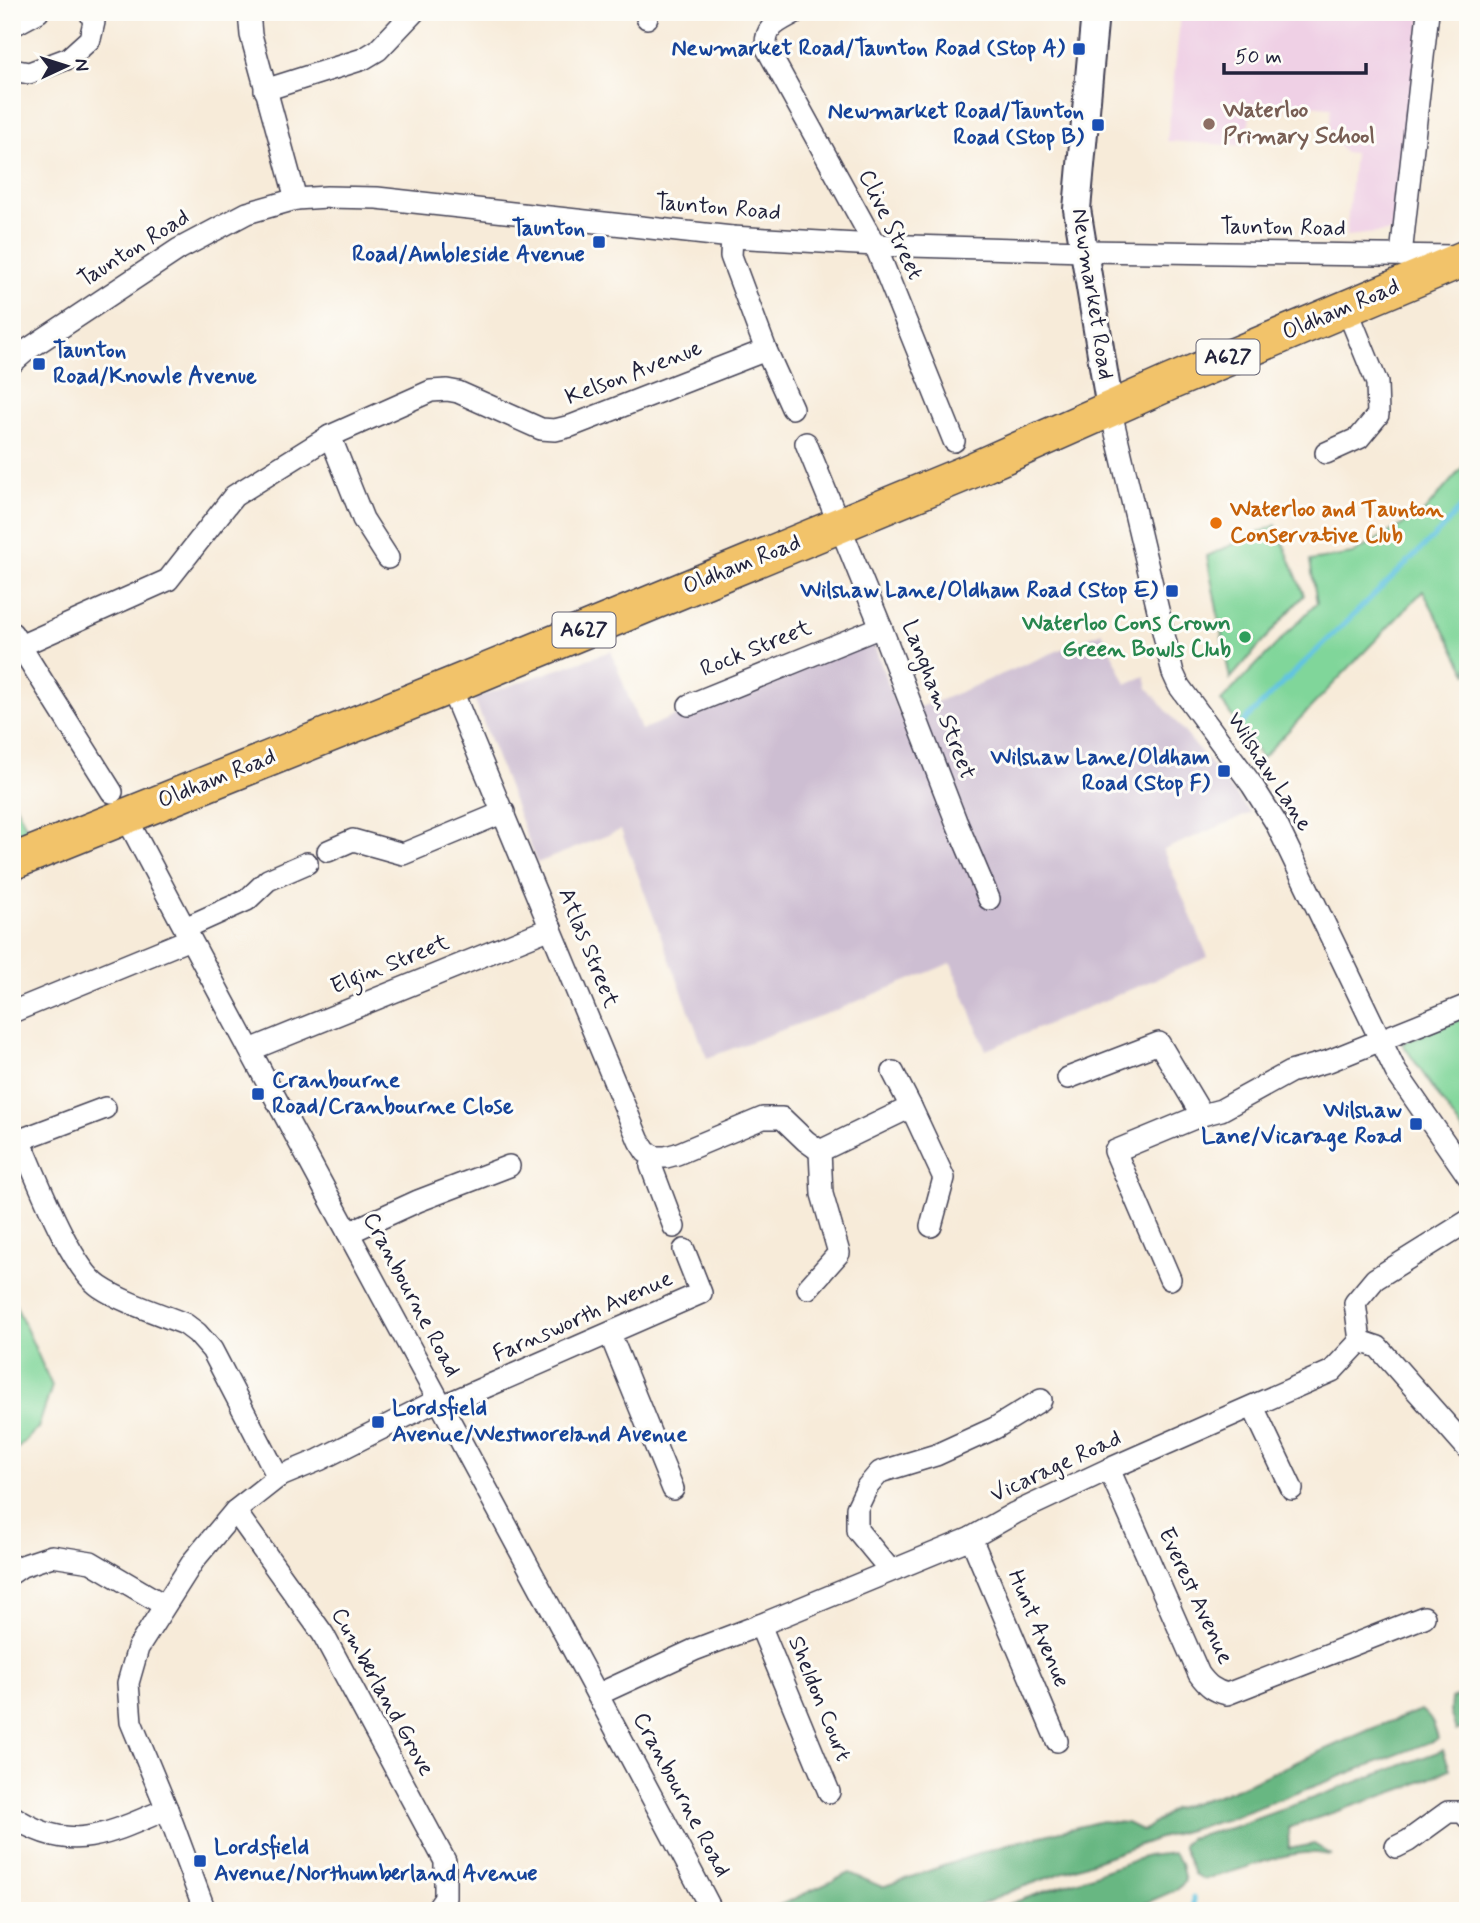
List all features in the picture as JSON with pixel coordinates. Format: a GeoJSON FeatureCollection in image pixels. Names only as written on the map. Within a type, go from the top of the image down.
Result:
{"type":"FeatureCollection","features":[{"type":"Feature","properties":{"kind":"highway","name":"Oldham Road"},"geometry":{"type":"LineString","coordinates":[[12,862],[119,804],[450,686],[966,473],[1110,408],[1468,257]]}},
{"type":"Feature","properties":{"kind":"street"},"geometry":{"type":"LineString","coordinates":[[12,26],[38,12]]}},
{"type":"Feature","properties":{"kind":"street"},"geometry":{"type":"LineString","coordinates":[[12,70],[29,73],[69,58],[90,39],[94,22],[90,12]]}},
{"type":"Feature","properties":{"kind":"street"},"geometry":{"type":"LineString","coordinates":[[248,12],[251,36],[296,199]]}},
{"type":"Feature","properties":{"kind":"street"},"geometry":{"type":"LineString","coordinates":[[265,90],[363,59],[378,50],[414,12]]}},
{"type":"Feature","properties":{"kind":"street","name":"Clive Street"},"geometry":{"type":"LineString","coordinates":[[796,12],[770,28],[765,37],[766,47],[876,245],[954,442]]}},
{"type":"Feature","properties":{"kind":"street","name":"Newmarket Road"},"geometry":{"type":"LineString","coordinates":[[1096,12],[1077,209],[1110,408]]}},
{"type":"Feature","properties":{"kind":"street"},"geometry":{"type":"LineString","coordinates":[[1401,255],[1428,12]]}},
{"type":"Feature","properties":{"kind":"street","name":"Taunton Road"},"geometry":{"type":"LineString","coordinates":[[12,363],[27,350],[179,249],[247,213],[296,199],[377,198],[732,237],[876,245],[1468,257]]}},
{"type":"Feature","properties":{"kind":"street"},"geometry":{"type":"LineString","coordinates":[[732,237],[731,256],[766,350],[792,408]]}},
{"type":"Feature","properties":{"kind":"street"},"geometry":{"type":"LineString","coordinates":[[1326,453],[1359,438],[1378,415],[1377,383],[1346,307]]}},
{"type":"Feature","properties":{"kind":"street","name":"Kelson Avenue"},"geometry":{"type":"LineString","coordinates":[[16,639],[167,579],[234,496],[330,436],[431,391],[447,390],[475,398],[541,429],[555,430],[766,350]]}},
{"type":"Feature","properties":{"kind":"street","name":"Wilshaw Lane"},"geometry":{"type":"LineString","coordinates":[[1110,408],[1173,673],[1179,686],[1252,785],[1276,823],[1396,1072],[1468,1176]]}},
{"type":"Feature","properties":{"kind":"street"},"geometry":{"type":"LineString","coordinates":[[330,436],[363,519],[388,558]]}},
{"type":"Feature","properties":{"kind":"street","name":"Langham Street"},"geometry":{"type":"LineString","coordinates":[[806,443],[989,899]]}},
{"type":"Feature","properties":{"kind":"street","name":"Rock Street"},"geometry":{"type":"LineString","coordinates":[[689,705],[881,627]]}},
{"type":"Feature","properties":{"kind":"street","name":"Cranbourne Road"},"geometry":{"type":"LineString","coordinates":[[16,639],[119,804],[599,1695],[712,1911]]}},
{"type":"Feature","properties":{"kind":"street","name":"Atlas Street"},"geometry":{"type":"LineString","coordinates":[[450,686],[639,1141],[646,1152],[655,1157],[651,1166],[674,1227]]}},
{"type":"Feature","properties":{"kind":"street"},"geometry":{"type":"LineString","coordinates":[[328,851],[353,840],[403,854],[503,812]]}},
{"type":"Feature","properties":{"kind":"street"},"geometry":{"type":"LineString","coordinates":[[12,1012],[188,934],[247,900],[268,880],[307,863]]}},
{"type":"Feature","properties":{"kind":"street","name":"Elgin Street"},"geometry":{"type":"LineString","coordinates":[[250,1050],[551,928]]}},
{"type":"Feature","properties":{"kind":"street"},"geometry":{"type":"LineString","coordinates":[[1170,1279],[1115,1152],[1202,1115],[1222,1110],[1290,1072],[1329,1061],[1468,1005]]}},
{"type":"Feature","properties":{"kind":"street"},"geometry":{"type":"LineString","coordinates":[[1068,1078],[1159,1043],[1202,1115]]}},
{"type":"Feature","properties":{"kind":"street"},"geometry":{"type":"LineString","coordinates":[[893,1072],[944,1178],[932,1226]]}},
{"type":"Feature","properties":{"kind":"street"},"geometry":{"type":"LineString","coordinates":[[820,1151],[911,1107]]}},
{"type":"Feature","properties":{"kind":"street"},"geometry":{"type":"LineString","coordinates":[[104,1108],[16,1142],[82,1270],[106,1290],[185,1324],[197,1333],[212,1350],[278,1477]]}},
{"type":"Feature","properties":{"kind":"street"},"geometry":{"type":"LineString","coordinates":[[655,1157],[677,1154],[763,1118],[782,1118],[806,1142],[820,1151]]}},
{"type":"Feature","properties":{"kind":"street"},"geometry":{"type":"LineString","coordinates":[[808,1288],[839,1253],[822,1194],[820,1151]]}},
{"type":"Feature","properties":{"kind":"street"},"geometry":{"type":"LineString","coordinates":[[348,1233],[418,1201],[509,1166]]}},
{"type":"Feature","properties":{"kind":"street"},"geometry":{"type":"LineString","coordinates":[[1468,1221],[1375,1279],[1355,1303],[1360,1341],[1378,1347],[1410,1387],[1468,1450]]}},
{"type":"Feature","properties":{"kind":"street","name":"Farnsworth Avenue"},"geometry":{"type":"LineString","coordinates":[[205,1911],[131,1722],[128,1683],[138,1648],[194,1560],[235,1511],[278,1477],[440,1403],[610,1334],[701,1293],[684,1250]]}},
{"type":"Feature","properties":{"kind":"street"},"geometry":{"type":"LineString","coordinates":[[610,1334],[673,1489]]}},
{"type":"Feature","properties":{"kind":"street","name":"Vicarage Road"},"geometry":{"type":"LineString","coordinates":[[599,1695],[695,1650],[971,1538],[1015,1513],[1109,1469],[1332,1371],[1360,1341]]}},
{"type":"Feature","properties":{"kind":"street"},"geometry":{"type":"LineString","coordinates":[[890,1570],[857,1530],[857,1508],[867,1487],[880,1472],[936,1455],[995,1428],[1041,1400]]}},
{"type":"Feature","properties":{"kind":"street"},"geometry":{"type":"LineString","coordinates":[[1253,1407],[1292,1489]]}},
{"type":"Feature","properties":{"kind":"street","name":"Everest Avenue"},"geometry":{"type":"LineString","coordinates":[[1109,1469],[1199,1674],[1218,1692],[1227,1694],[1423,1617]]}},
{"type":"Feature","properties":{"kind":"street","name":"Cumberland Grove"},"geometry":{"type":"LineString","coordinates":[[235,1511],[323,1634],[444,1861],[445,1899],[436,1911]]}},
{"type":"Feature","properties":{"kind":"street","name":"Hunt Avenue"},"geometry":{"type":"LineString","coordinates":[[971,1538],[1057,1741]]}},
{"type":"Feature","properties":{"kind":"street"},"geometry":{"type":"LineString","coordinates":[[12,1573],[22,1566],[52,1556],[91,1562],[164,1605]]}},
{"type":"Feature","properties":{"kind":"street","name":"Sheldon Court"},"geometry":{"type":"LineString","coordinates":[[760,1625],[829,1792]]}},
{"type":"Feature","properties":{"kind":"street"},"geometry":{"type":"LineString","coordinates":[[12,1816],[27,1826],[66,1839],[106,1834],[167,1809]]}},
{"type":"Feature","properties":{"kind":"street"},"geometry":{"type":"LineString","coordinates":[[1396,1847],[1448,1812],[1463,1812],[1468,1818]]}},
{"type":"Feature","properties":{"kind":"shaded area","name":"Waterloo Primary School"},"geometry":{"type":"Polygon","coordinates":[[[1181,12],[1422,12],[1398,231],[1346,236],[1354,153],[1344,152],[1329,134],[1331,107],[1285,103],[1284,115],[1250,112],[1247,146],[1167,141],[1181,12]]]}},
{"type":"Feature","properties":{"kind":"shaded area"},"geometry":{"type":"Polygon","coordinates":[[[1102,632],[1126,684],[1145,676],[1148,688],[1251,813],[1163,850],[1208,957],[986,1050],[951,963],[707,1058],[621,830],[537,863],[474,698],[611,651],[641,730],[870,634],[899,713],[936,702],[1102,632]]]}},
{"type":"Feature","properties":{"kind":"green space"},"geometry":{"type":"Polygon","coordinates":[[[1468,461],[1468,675],[1423,591],[1262,758],[1221,701],[1317,603],[1310,561],[1352,554],[1424,512],[1468,461]]]}},
{"type":"Feature","properties":{"kind":"green space","name":"Waterloo Cons Crown Green Bowls Club"},"geometry":{"type":"Polygon","coordinates":[[[1276,525],[1304,595],[1230,679],[1207,556],[1276,525]]]}},
{"type":"Feature","properties":{"kind":"green space"},"geometry":{"type":"Polygon","coordinates":[[[12,798],[31,836],[12,843],[12,798]]]}},
{"type":"Feature","properties":{"kind":"green space"},"geometry":{"type":"Polygon","coordinates":[[[1468,1016],[1468,1139],[1402,1043],[1468,1016]]]}},
{"type":"Feature","properties":{"kind":"green space"},"geometry":{"type":"Polygon","coordinates":[[[12,1297],[52,1386],[38,1428],[12,1454],[12,1297]]]}},
{"type":"Feature","properties":{"kind":"green space"},"geometry":{"type":"Polygon","coordinates":[[[1468,1691],[1468,1726],[1456,1731],[1450,1711],[1451,1699],[1468,1691]]]}},
{"type":"Feature","properties":{"kind":"green space"},"geometry":{"type":"Polygon","coordinates":[[[1421,1710],[1428,1716],[1438,1739],[1228,1819],[1156,1839],[1014,1890],[967,1911],[832,1911],[824,1905],[789,1911],[767,1911],[850,1873],[882,1887],[1004,1845],[1102,1821],[1127,1823],[1143,1831],[1173,1809],[1231,1791],[1371,1729],[1421,1710]]]}},
{"type":"Feature","properties":{"kind":"green space"},"geometry":{"type":"Polygon","coordinates":[[[1443,1750],[1450,1769],[1411,1786],[1288,1828],[1289,1849],[1314,1844],[1332,1855],[1291,1855],[1203,1879],[1194,1874],[1182,1845],[1189,1838],[1234,1827],[1443,1750]]]}},
{"type":"Feature","properties":{"kind":"green space"},"geometry":{"type":"Polygon","coordinates":[[[1173,1853],[1181,1864],[1185,1881],[1178,1889],[1128,1911],[994,1911],[1147,1856],[1173,1853]]]}},
{"type":"Feature","properties":{"kind":"waterway"},"geometry":{"type":"LineString","coordinates":[[1242,723],[1446,525],[1468,498]]}},
{"type":"Feature","properties":{"kind":"waterway"},"geometry":{"type":"LineString","coordinates":[[1193,1897],[1193,1911]]}},
{"type":"Feature","properties":{"kind":"place","name":"Newmarket Road/Taunton Road (Stop A)"},"geometry":{"type":"Point","coordinates":[1079,49]}},
{"type":"Feature","properties":{"kind":"place","name":"Waterloo Primary School"},"geometry":{"type":"Point","coordinates":[1209,124]}},
{"type":"Feature","properties":{"kind":"place","name":"Newmarket Road/Taunton Road (Stop B)"},"geometry":{"type":"Point","coordinates":[1098,125]}},
{"type":"Feature","properties":{"kind":"place","name":"Taunton Road/Ambleside Avenue"},"geometry":{"type":"Point","coordinates":[599,242]}},
{"type":"Feature","properties":{"kind":"place","name":"Taunton Road/Knowle Avenue"},"geometry":{"type":"Point","coordinates":[39,364]}},
{"type":"Feature","properties":{"kind":"place","name":"Waterloo and Taunton Conservative Club"},"geometry":{"type":"Point","coordinates":[1216,523]}},
{"type":"Feature","properties":{"kind":"place","name":"Wilshaw Lane/Oldham Road (Stop E)"},"geometry":{"type":"Point","coordinates":[1172,591]}},
{"type":"Feature","properties":{"kind":"place","name":"Waterloo Cons Crown Green Bowls Club"},"geometry":{"type":"Point","coordinates":[1245,637]}},
{"type":"Feature","properties":{"kind":"place","name":"Wilshaw Lane/Oldham Road (Stop F)"},"geometry":{"type":"Point","coordinates":[1224,771]}},
{"type":"Feature","properties":{"kind":"place","name":"Cranbourne Road/Cranbourne Close"},"geometry":{"type":"Point","coordinates":[258,1094]}},
{"type":"Feature","properties":{"kind":"place","name":"Wilshaw Lane/Vicarage Road"},"geometry":{"type":"Point","coordinates":[1416,1124]}},
{"type":"Feature","properties":{"kind":"place","name":"Lordsfield Avenue/Westmoreland Avenue"},"geometry":{"type":"Point","coordinates":[378,1422]}},
{"type":"Feature","properties":{"kind":"place","name":"Lordsfield Avenue/Northumberland Avenue"},"geometry":{"type":"Point","coordinates":[200,1861]}}]}
